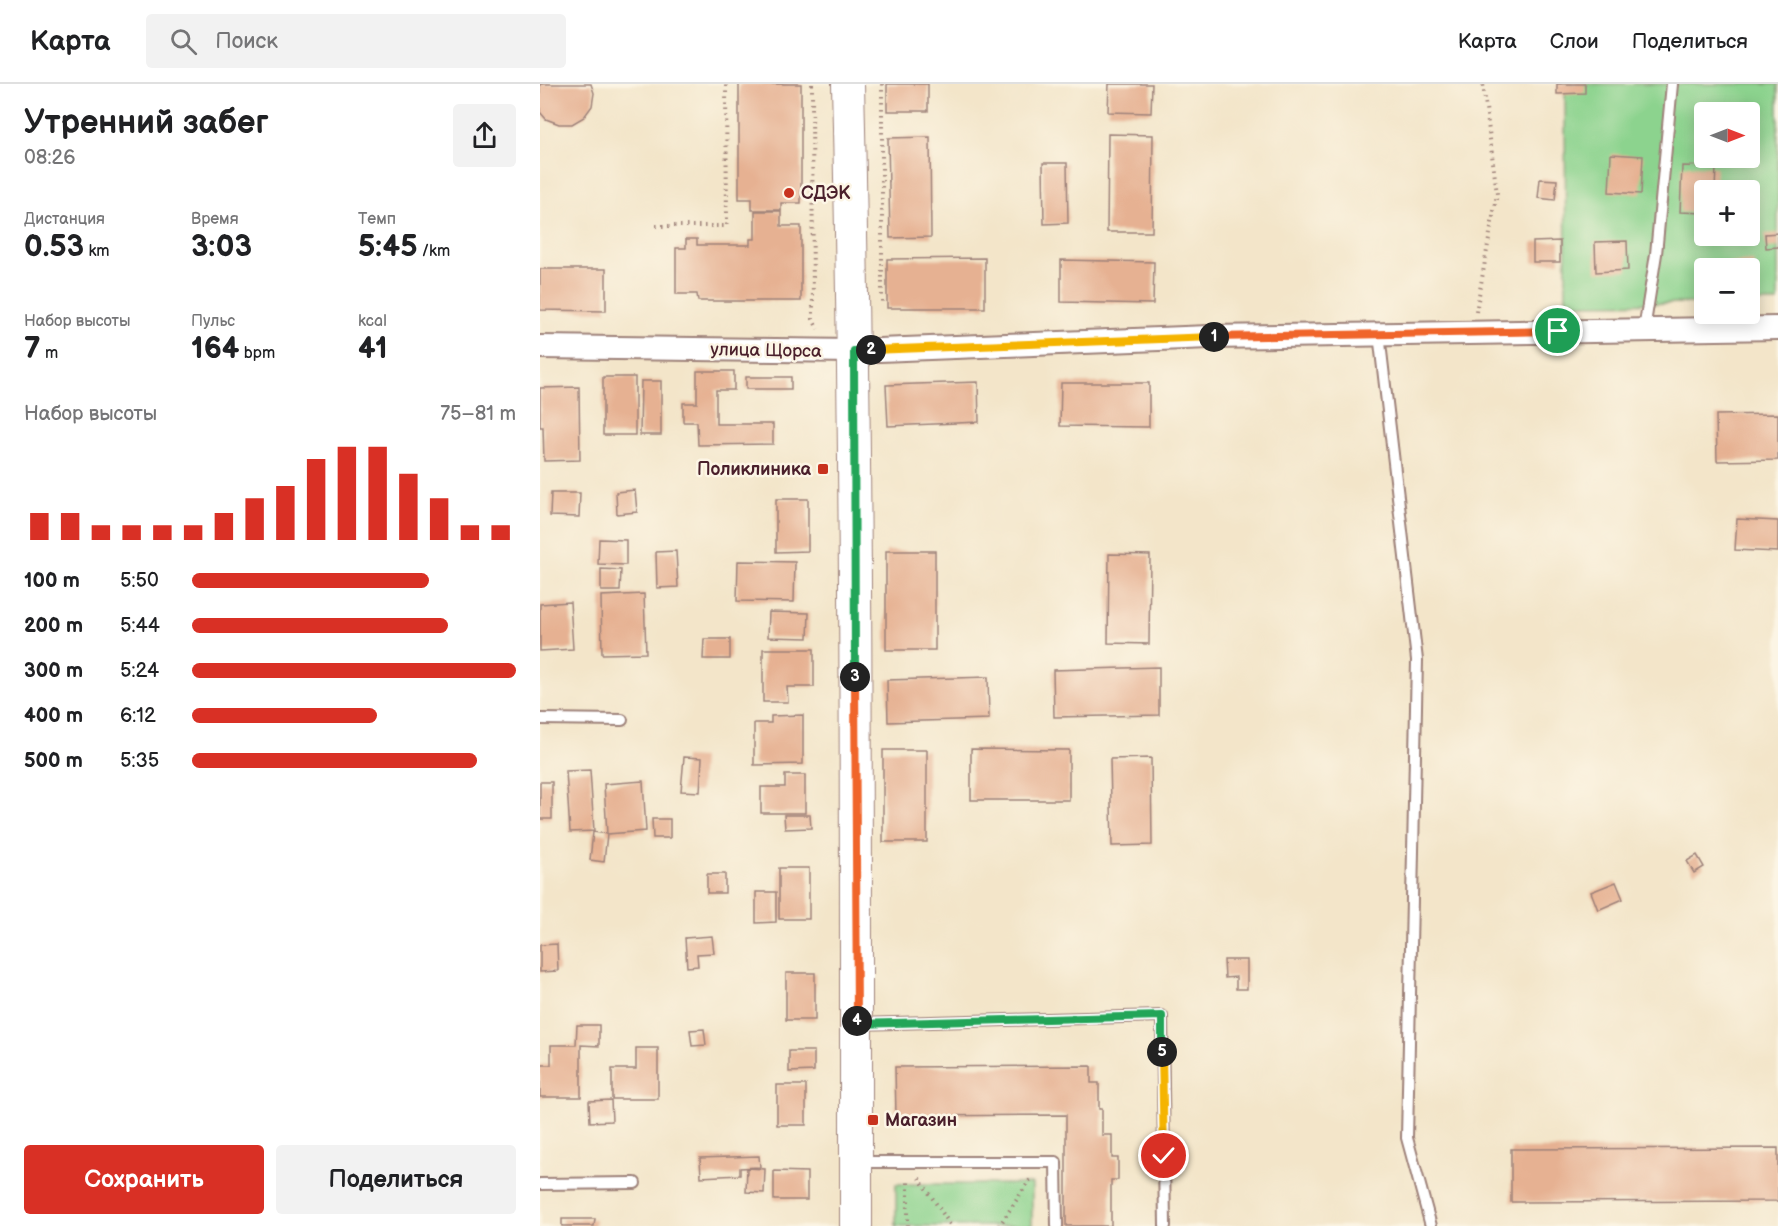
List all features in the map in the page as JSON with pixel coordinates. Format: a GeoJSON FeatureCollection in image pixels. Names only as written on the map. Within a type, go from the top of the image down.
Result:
{"type":"FeatureCollection","features":[{"type":"Feature","properties":{"kind":"street"},"geometry":{"type":"LineString","coordinates":[[848,84],[841,351],[855,851],[857,1024],[855,1226]]}},
{"type":"Feature","properties":{"kind":"street","name":"улица Щорса"},"geometry":{"type":"LineString","coordinates":[[540,347],[841,351],[1209,337],[1778,328]]}},
{"type":"Feature","properties":{"kind":"lane"},"geometry":{"type":"LineString","coordinates":[[1644,330],[1656,254],[1672,84]]}},
{"type":"Feature","properties":{"kind":"lane"},"geometry":{"type":"LineString","coordinates":[[1379,334],[1417,660],[1407,1138],[1431,1226]]}},
{"type":"Feature","properties":{"kind":"lane"},"geometry":{"type":"LineString","coordinates":[[540,719],[622,720]]}},
{"type":"Feature","properties":{"kind":"lane"},"geometry":{"type":"LineString","coordinates":[[857,1024],[1162,1016],[1165,1226]]}},
{"type":"Feature","properties":{"kind":"lane"},"geometry":{"type":"LineString","coordinates":[[855,1162],[1056,1162],[1057,1226]]}},
{"type":"Feature","properties":{"kind":"lane"},"geometry":{"type":"LineString","coordinates":[[540,1184],[635,1183]]}},
{"type":"Feature","properties":{"kind":"path"},"geometry":{"type":"LineString","coordinates":[[656,226],[727,226],[726,84]]}},
{"type":"Feature","properties":{"kind":"path"},"geometry":{"type":"LineString","coordinates":[[812,84],[813,319],[841,351]]}},
{"type":"Feature","properties":{"kind":"path"},"geometry":{"type":"LineString","coordinates":[[1472,333],[1497,194],[1483,84]]}},
{"type":"Feature","properties":{"kind":"path"},"geometry":{"type":"LineString","coordinates":[[908,1226],[909,1162]]}},
{"type":"Feature","properties":{"kind":"path"},"geometry":{"type":"LineString","coordinates":[[909,1162],[951,1226]]}},
{"type":"Feature","properties":{"kind":"path"},"geometry":{"type":"LineString","coordinates":[[999,1226],[1043,1162]]}},
{"type":"Feature","properties":{"kind":"green space"},"geometry":{"type":"Polygon","coordinates":[[[1565,84],[1778,84],[1778,302],[1760,302],[1760,258],[1694,258],[1694,303],[1566,304],[1565,84]]]}},
{"type":"Feature","properties":{"kind":"green space"},"geometry":{"type":"Polygon","coordinates":[[[896,1184],[1032,1184],[1032,1226],[896,1226],[896,1184]]]}},
{"type":"Feature","properties":{"kind":"building"},"geometry":{"type":"Polygon","coordinates":[[[540,84],[591,84],[594,93],[592,106],[584,117],[572,124],[559,124],[546,119],[540,112],[540,84]]]}},
{"type":"Feature","properties":{"kind":"building"},"geometry":{"type":"Polygon","coordinates":[[[739,84],[801,84],[801,203],[781,203],[781,210],[752,210],[752,199],[739,199],[739,84]]]}},
{"type":"Feature","properties":{"kind":"building"},"geometry":{"type":"Polygon","coordinates":[[[887,84],[928,84],[928,111],[887,111],[887,84]]]}},
{"type":"Feature","properties":{"kind":"building"},"geometry":{"type":"Polygon","coordinates":[[[1109,84],[1152,84],[1151,113],[1108,112],[1109,84]]]}},
{"type":"Feature","properties":{"kind":"building"},"geometry":{"type":"Polygon","coordinates":[[[1557,84],[1585,84],[1585,93],[1557,94],[1557,84]]]}},
{"type":"Feature","properties":{"kind":"building"},"geometry":{"type":"Polygon","coordinates":[[[1108,134],[1153,135],[1152,232],[1107,232],[1108,134]]]}},
{"type":"Feature","properties":{"kind":"building"},"geometry":{"type":"Polygon","coordinates":[[[930,137],[931,237],[890,238],[888,138],[930,137]]]}},
{"type":"Feature","properties":{"kind":"building"},"geometry":{"type":"Polygon","coordinates":[[[1611,154],[1643,156],[1641,194],[1609,192],[1611,154]]]}},
{"type":"Feature","properties":{"kind":"building"},"geometry":{"type":"Polygon","coordinates":[[[1043,163],[1067,163],[1068,223],[1044,224],[1043,163]]]}},
{"type":"Feature","properties":{"kind":"building"},"geometry":{"type":"Polygon","coordinates":[[[1682,166],[1716,168],[1715,180],[1694,180],[1694,213],[1680,212],[1682,166]]]}},
{"type":"Feature","properties":{"kind":"building"},"geometry":{"type":"Polygon","coordinates":[[[1540,179],[1557,180],[1555,200],[1538,198],[1540,179]]]}},
{"type":"Feature","properties":{"kind":"building"},"geometry":{"type":"Polygon","coordinates":[[[755,211],[781,211],[781,226],[801,226],[801,301],[698,301],[697,294],[676,294],[676,248],[686,248],[686,239],[697,239],[697,245],[750,245],[750,239],[755,239],[755,211]]]}},
{"type":"Feature","properties":{"kind":"building"},"geometry":{"type":"Polygon","coordinates":[[[1778,233],[1778,247],[1766,248],[1765,234],[1778,233]]]}},
{"type":"Feature","properties":{"kind":"building"},"geometry":{"type":"Polygon","coordinates":[[[1560,241],[1560,262],[1533,262],[1533,242],[1560,241]]]}},
{"type":"Feature","properties":{"kind":"building"},"geometry":{"type":"Polygon","coordinates":[[[1627,241],[1628,270],[1596,272],[1595,242],[1627,241]]]}},
{"type":"Feature","properties":{"kind":"building"},"geometry":{"type":"Polygon","coordinates":[[[985,258],[985,308],[887,308],[887,259],[985,258]]]}},
{"type":"Feature","properties":{"kind":"building"},"geometry":{"type":"Polygon","coordinates":[[[1061,260],[1154,262],[1153,304],[1061,302],[1061,260]]]}},
{"type":"Feature","properties":{"kind":"building"},"geometry":{"type":"Polygon","coordinates":[[[540,269],[606,269],[606,311],[540,310],[540,269]]]}},
{"type":"Feature","properties":{"kind":"building"},"geometry":{"type":"Polygon","coordinates":[[[697,371],[734,371],[734,390],[716,390],[716,424],[773,424],[773,444],[698,445],[697,422],[683,422],[683,403],[697,403],[697,371]]]}},
{"type":"Feature","properties":{"kind":"building"},"geometry":{"type":"Polygon","coordinates":[[[603,377],[635,377],[635,435],[603,435],[603,377]]]}},
{"type":"Feature","properties":{"kind":"building"},"geometry":{"type":"Polygon","coordinates":[[[746,377],[791,377],[791,389],[746,389],[746,377]]]}},
{"type":"Feature","properties":{"kind":"building"},"geometry":{"type":"Polygon","coordinates":[[[641,381],[661,381],[661,435],[640,435],[641,381]]]}},
{"type":"Feature","properties":{"kind":"building"},"geometry":{"type":"Polygon","coordinates":[[[978,382],[979,422],[888,426],[886,385],[978,382]]]}},
{"type":"Feature","properties":{"kind":"building"},"geometry":{"type":"Polygon","coordinates":[[[1061,383],[1149,383],[1149,427],[1060,426],[1061,383]]]}},
{"type":"Feature","properties":{"kind":"building"},"geometry":{"type":"Polygon","coordinates":[[[579,387],[580,460],[544,461],[543,427],[540,427],[540,388],[579,387]]]}},
{"type":"Feature","properties":{"kind":"building"},"geometry":{"type":"Polygon","coordinates":[[[1778,414],[1778,460],[1717,461],[1716,415],[1778,414]]]}},
{"type":"Feature","properties":{"kind":"building"},"geometry":{"type":"Polygon","coordinates":[[[635,490],[637,512],[617,514],[616,492],[635,490]]]}},
{"type":"Feature","properties":{"kind":"building"},"geometry":{"type":"Polygon","coordinates":[[[551,493],[580,493],[579,517],[550,516],[551,493]]]}},
{"type":"Feature","properties":{"kind":"building"},"geometry":{"type":"Polygon","coordinates":[[[776,499],[808,499],[808,551],[776,552],[776,499]]]}},
{"type":"Feature","properties":{"kind":"building"},"geometry":{"type":"Polygon","coordinates":[[[1737,519],[1778,521],[1778,552],[1735,550],[1737,519]]]}},
{"type":"Feature","properties":{"kind":"building"},"geometry":{"type":"Polygon","coordinates":[[[599,539],[626,540],[626,565],[598,564],[599,539]]]}},
{"type":"Feature","properties":{"kind":"building"},"geometry":{"type":"Polygon","coordinates":[[[676,551],[678,587],[657,588],[656,552],[676,551]]]}},
{"type":"Feature","properties":{"kind":"building"},"geometry":{"type":"Polygon","coordinates":[[[886,551],[935,551],[935,650],[886,650],[886,551]]]}},
{"type":"Feature","properties":{"kind":"building"},"geometry":{"type":"Polygon","coordinates":[[[1109,554],[1150,555],[1149,644],[1108,643],[1109,554]]]}},
{"type":"Feature","properties":{"kind":"building"},"geometry":{"type":"Polygon","coordinates":[[[738,561],[795,562],[794,602],[737,601],[738,561]]]}},
{"type":"Feature","properties":{"kind":"building"},"geometry":{"type":"Polygon","coordinates":[[[601,569],[621,570],[620,591],[601,591],[601,569]]]}},
{"type":"Feature","properties":{"kind":"building"},"geometry":{"type":"Polygon","coordinates":[[[644,594],[646,653],[602,654],[601,596],[644,594]]]}},
{"type":"Feature","properties":{"kind":"building"},"geometry":{"type":"Polygon","coordinates":[[[570,602],[573,649],[540,651],[540,604],[570,602]]]}},
{"type":"Feature","properties":{"kind":"building"},"geometry":{"type":"Polygon","coordinates":[[[769,612],[809,613],[808,638],[768,637],[769,612]]]}},
{"type":"Feature","properties":{"kind":"building"},"geometry":{"type":"Polygon","coordinates":[[[704,639],[730,639],[730,659],[703,659],[704,639]]]}},
{"type":"Feature","properties":{"kind":"building"},"geometry":{"type":"Polygon","coordinates":[[[763,649],[814,649],[814,687],[787,687],[788,702],[763,702],[763,649]]]}},
{"type":"Feature","properties":{"kind":"building"},"geometry":{"type":"Polygon","coordinates":[[[1159,667],[1159,715],[1054,717],[1053,670],[1159,667]]]}},
{"type":"Feature","properties":{"kind":"building"},"geometry":{"type":"Polygon","coordinates":[[[988,677],[989,719],[888,722],[887,680],[988,677]]]}},
{"type":"Feature","properties":{"kind":"building"},"geometry":{"type":"Polygon","coordinates":[[[803,715],[803,764],[754,765],[754,723],[771,723],[771,716],[803,715]]]}},
{"type":"Feature","properties":{"kind":"building"},"geometry":{"type":"Polygon","coordinates":[[[971,749],[1069,750],[1069,800],[971,800],[971,749]]]}},
{"type":"Feature","properties":{"kind":"building"},"geometry":{"type":"Polygon","coordinates":[[[883,750],[927,750],[927,842],[883,842],[883,750]]]}},
{"type":"Feature","properties":{"kind":"building"},"geometry":{"type":"Polygon","coordinates":[[[684,757],[702,758],[700,792],[681,791],[684,757]]]}},
{"type":"Feature","properties":{"kind":"building"},"geometry":{"type":"Polygon","coordinates":[[[1151,758],[1152,845],[1112,846],[1110,759],[1151,758]]]}},
{"type":"Feature","properties":{"kind":"building"},"geometry":{"type":"Polygon","coordinates":[[[590,770],[594,831],[570,832],[566,771],[590,770]]]}},
{"type":"Feature","properties":{"kind":"building"},"geometry":{"type":"Polygon","coordinates":[[[785,775],[805,775],[805,813],[761,813],[761,787],[785,787],[785,775]]]}},
{"type":"Feature","properties":{"kind":"building"},"geometry":{"type":"Polygon","coordinates":[[[643,781],[646,831],[607,834],[604,784],[643,781]]]}},
{"type":"Feature","properties":{"kind":"building"},"geometry":{"type":"Polygon","coordinates":[[[540,782],[552,782],[552,819],[540,819],[540,782]]]}},
{"type":"Feature","properties":{"kind":"building"},"geometry":{"type":"Polygon","coordinates":[[[784,815],[810,815],[811,828],[785,829],[784,815]]]}},
{"type":"Feature","properties":{"kind":"building"},"geometry":{"type":"Polygon","coordinates":[[[652,819],[670,819],[670,838],[653,838],[652,819]]]}},
{"type":"Feature","properties":{"kind":"building"},"geometry":{"type":"Polygon","coordinates":[[[593,832],[607,834],[604,862],[590,860],[593,832]]]}},
{"type":"Feature","properties":{"kind":"building"},"geometry":{"type":"Polygon","coordinates":[[[1697,855],[1704,867],[1694,873],[1687,861],[1697,855]]]}},
{"type":"Feature","properties":{"kind":"building"},"geometry":{"type":"Polygon","coordinates":[[[779,868],[809,868],[809,919],[779,919],[779,868]]]}},
{"type":"Feature","properties":{"kind":"building"},"geometry":{"type":"Polygon","coordinates":[[[707,874],[725,874],[725,893],[707,893],[707,874]]]}},
{"type":"Feature","properties":{"kind":"building"},"geometry":{"type":"Polygon","coordinates":[[[1616,882],[1623,899],[1598,910],[1591,892],[1616,882]]]}},
{"type":"Feature","properties":{"kind":"building"},"geometry":{"type":"Polygon","coordinates":[[[756,892],[776,892],[776,922],[756,923],[756,892]]]}},
{"type":"Feature","properties":{"kind":"building"},"geometry":{"type":"Polygon","coordinates":[[[712,936],[714,953],[697,954],[698,966],[687,967],[685,938],[712,936]]]}},
{"type":"Feature","properties":{"kind":"building"},"geometry":{"type":"Polygon","coordinates":[[[557,944],[558,971],[540,972],[540,945],[557,944]]]}},
{"type":"Feature","properties":{"kind":"building"},"geometry":{"type":"Polygon","coordinates":[[[1224,960],[1247,960],[1247,989],[1236,989],[1236,977],[1225,978],[1224,960]]]}},
{"type":"Feature","properties":{"kind":"building"},"geometry":{"type":"Polygon","coordinates":[[[786,973],[815,973],[815,1020],[786,1020],[786,973]]]}},
{"type":"Feature","properties":{"kind":"building"},"geometry":{"type":"Polygon","coordinates":[[[577,1025],[599,1025],[599,1046],[581,1045],[581,1097],[540,1097],[540,1065],[551,1065],[551,1045],[576,1045],[577,1025]]]}},
{"type":"Feature","properties":{"kind":"building"},"geometry":{"type":"Polygon","coordinates":[[[704,1029],[706,1045],[692,1046],[690,1030],[704,1029]]]}},
{"type":"Feature","properties":{"kind":"building"},"geometry":{"type":"Polygon","coordinates":[[[636,1048],[658,1048],[658,1099],[612,1099],[612,1069],[636,1069],[636,1048]]]}},
{"type":"Feature","properties":{"kind":"building"},"geometry":{"type":"Polygon","coordinates":[[[789,1051],[814,1051],[814,1071],[789,1072],[789,1051]]]}},
{"type":"Feature","properties":{"kind":"building"},"geometry":{"type":"Polygon","coordinates":[[[1091,1066],[1091,1083],[1099,1083],[1102,1135],[1112,1135],[1112,1158],[1118,1158],[1118,1180],[1111,1180],[1111,1226],[1066,1226],[1066,1115],[896,1116],[895,1067],[1091,1066]]]}},
{"type":"Feature","properties":{"kind":"building"},"geometry":{"type":"Polygon","coordinates":[[[777,1085],[806,1085],[806,1125],[777,1125],[777,1085]]]}},
{"type":"Feature","properties":{"kind":"building"},"geometry":{"type":"Polygon","coordinates":[[[611,1100],[612,1121],[590,1122],[589,1101],[611,1100]]]}},
{"type":"Feature","properties":{"kind":"building"},"geometry":{"type":"Polygon","coordinates":[[[1778,1148],[1778,1201],[1511,1202],[1511,1149],[1778,1148]]]}},
{"type":"Feature","properties":{"kind":"building"},"geometry":{"type":"Polygon","coordinates":[[[759,1156],[760,1167],[740,1168],[740,1175],[701,1177],[700,1158],[759,1156]]]}},
{"type":"Feature","properties":{"kind":"building"},"geometry":{"type":"Polygon","coordinates":[[[747,1168],[765,1169],[764,1193],[746,1192],[747,1168]]]}},
{"type":"Feature","properties":{"kind":"building"},"geometry":{"type":"Polygon","coordinates":[[[774,1171],[807,1172],[807,1200],[774,1200],[774,1171]]]}},
{"type":"Feature","properties":{"kind":"building"},"geometry":{"type":"Polygon","coordinates":[[[562,1219],[595,1219],[594,1226],[562,1226],[562,1219]]]}},
{"type":"Feature","properties":{"kind":"place","name":"СДЭК"},"geometry":{"type":"Point","coordinates":[789,193]}},
{"type":"Feature","properties":{"kind":"place","name":"Поликлиника"},"geometry":{"type":"Point","coordinates":[823,469]}},
{"type":"Feature","properties":{"kind":"place","name":"Магазин"},"geometry":{"type":"Point","coordinates":[873,1120]}},
{"type":"Feature","properties":{"kind":"route"},"geometry":{"type":"LineString","coordinates":[[1164,1156],[1162,1016],[857,1024],[854,351],[1209,337],[1558,331]]}}]}
